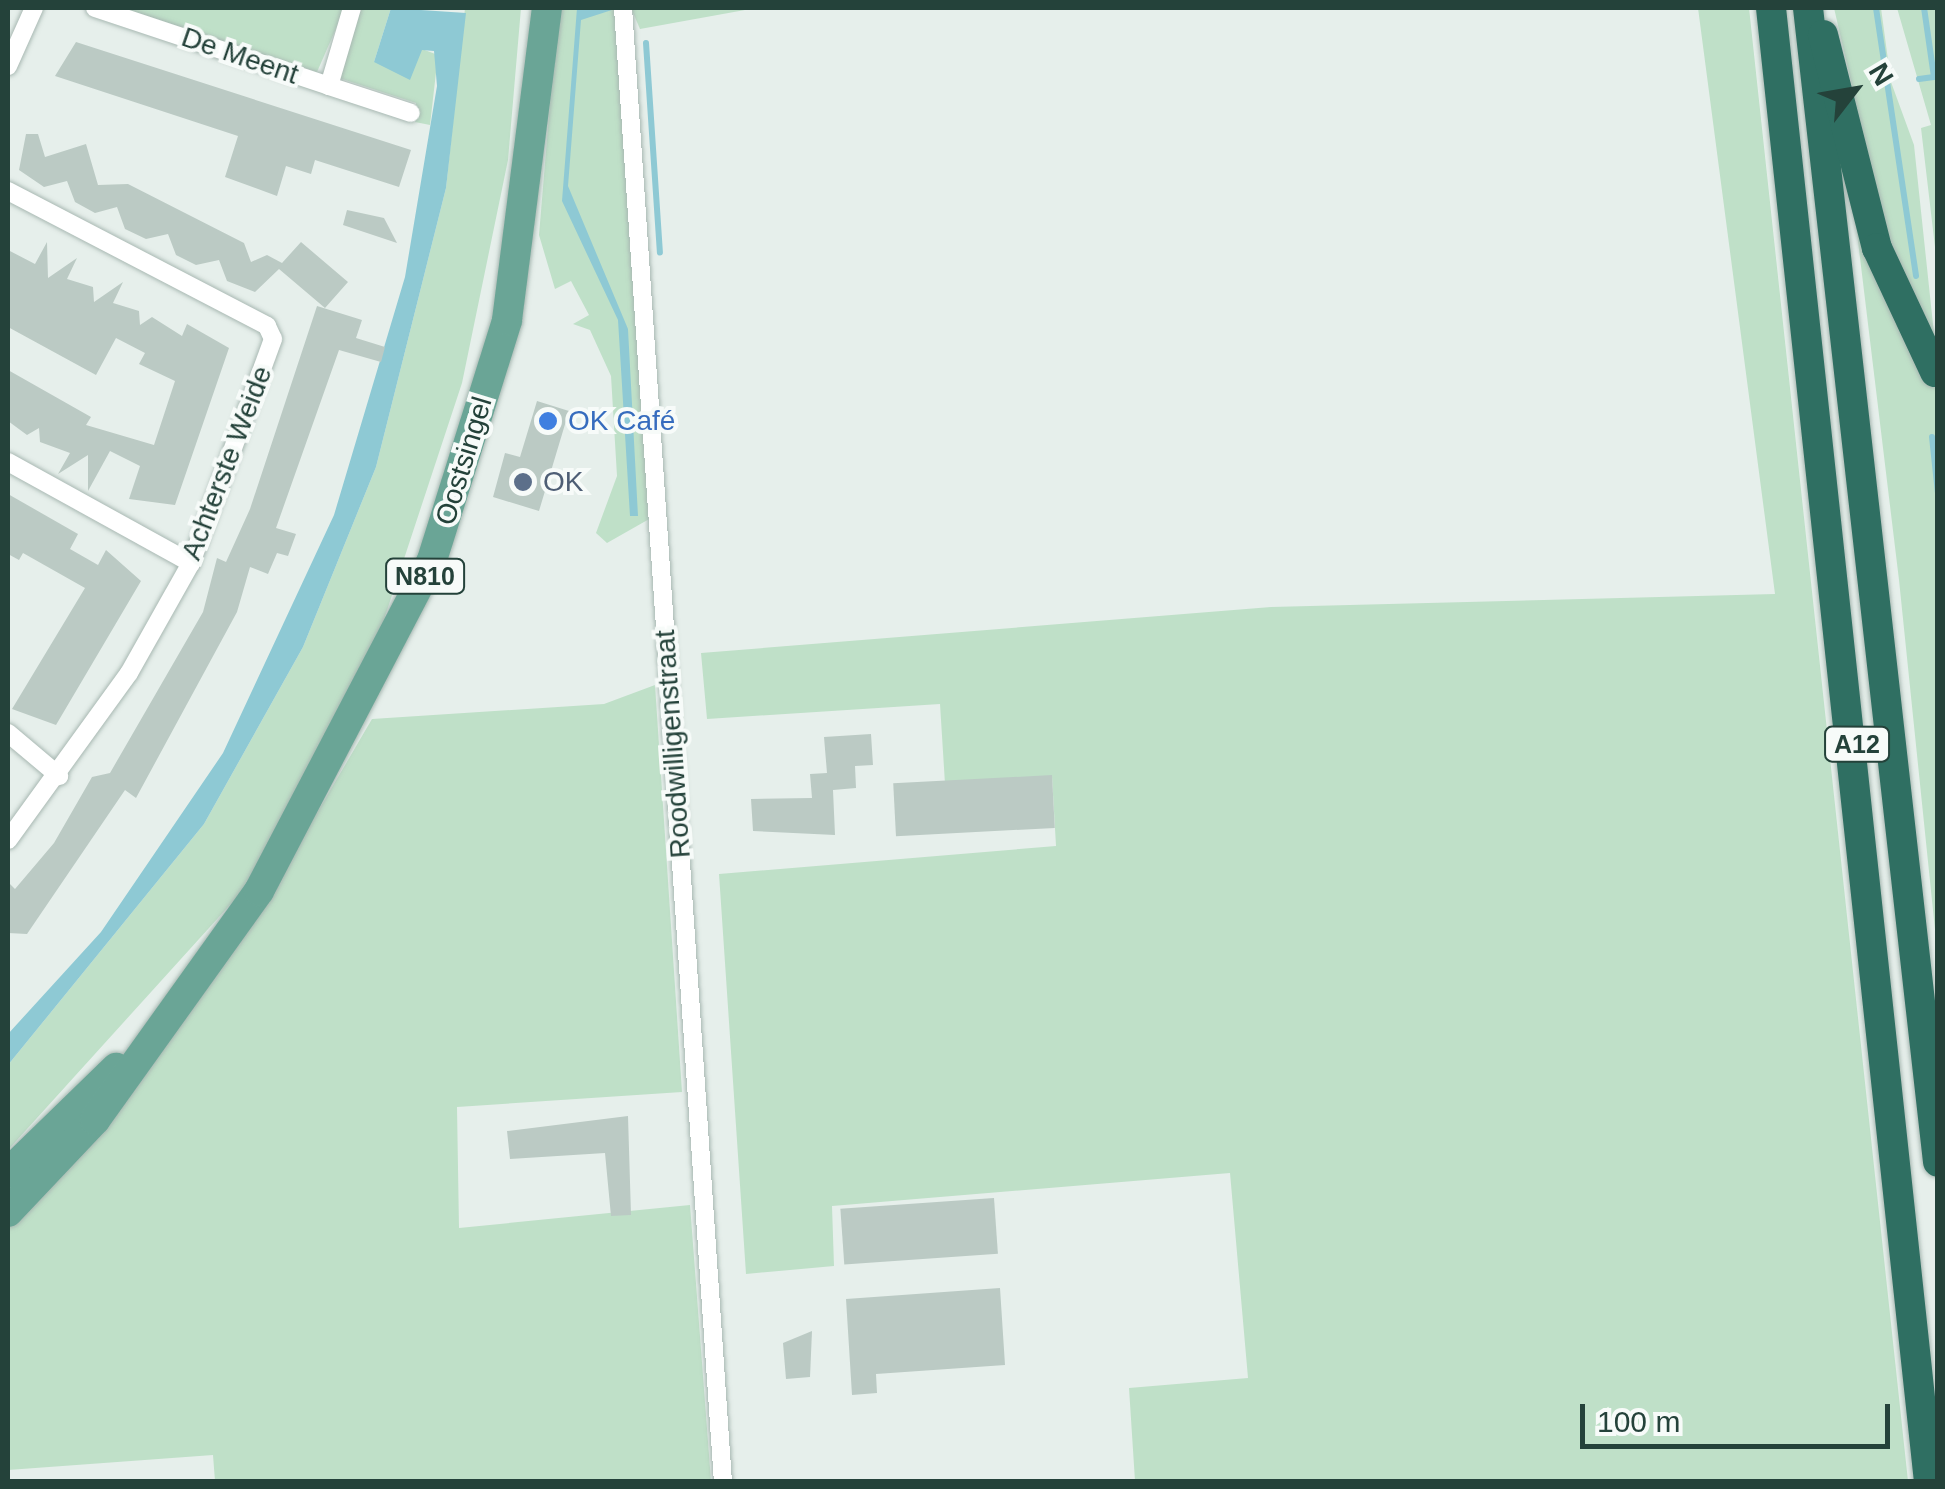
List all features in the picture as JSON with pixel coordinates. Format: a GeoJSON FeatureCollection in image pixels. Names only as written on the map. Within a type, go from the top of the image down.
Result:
{"type":"FeatureCollection","features":[{"type":"Feature","properties":{"kind":"highway","name":"A12"},"geometry":{"type":"LineString","coordinates":[[1771,8],[1930,1482]]}},
{"type":"Feature","properties":{"kind":"highway","name":"A12"},"geometry":{"type":"LineString","coordinates":[[1810,8],[1877,248],[1935,372]]}},
{"type":"Feature","properties":{"kind":"highway","name":"A12"},"geometry":{"type":"LineString","coordinates":[[1810,8],[1938,1162]]}},
{"type":"Feature","properties":{"kind":"main road","name":"Oostsingel"},"geometry":{"type":"LineString","coordinates":[[8,1212],[95,1120],[163,1026],[313,800],[432,560],[507,320],[547,8]]}},
{"type":"Feature","properties":{"kind":"main road","name":"Oostsingel"},"geometry":{"type":"LineString","coordinates":[[8,1173],[163,1026]]}},
{"type":"Feature","properties":{"kind":"street"},"geometry":{"type":"LineString","coordinates":[[8,66],[34,8]]}},
{"type":"Feature","properties":{"kind":"street","name":"De Meent"},"geometry":{"type":"LineString","coordinates":[[95,8],[412,113]]}},
{"type":"Feature","properties":{"kind":"street","name":"De Meent"},"geometry":{"type":"LineString","coordinates":[[329,86],[352,8]]}},
{"type":"Feature","properties":{"kind":"street","name":"Roodwilligenstraat"},"geometry":{"type":"LineString","coordinates":[[623,8],[723,1482]]}},
{"type":"Feature","properties":{"kind":"street","name":"Achterste Weide"},"geometry":{"type":"LineString","coordinates":[[8,192],[268,326],[273,339],[191,563],[59,776],[8,840]]}},
{"type":"Feature","properties":{"kind":"street"},"geometry":{"type":"LineString","coordinates":[[8,462],[191,563]]}},
{"type":"Feature","properties":{"kind":"street"},"geometry":{"type":"LineString","coordinates":[[8,732],[59,776]]}},
{"type":"Feature","properties":{"kind":"green space"},"geometry":{"type":"Polygon","coordinates":[[[113,8],[345,8],[317,72],[113,8]]]}},
{"type":"Feature","properties":{"kind":"green space"},"geometry":{"type":"Polygon","coordinates":[[[360,8],[391,8],[374,62],[422,49],[438,55],[430,125],[415,122],[416,103],[336,77],[360,8]]]}},
{"type":"Feature","properties":{"kind":"green space"},"geometry":{"type":"Polygon","coordinates":[[[465,8],[521,8],[508,160],[462,383],[367,671],[247,886],[8,1150],[8,1065],[204,824],[303,647],[376,467],[446,188],[465,8]]]}},
{"type":"Feature","properties":{"kind":"green space"},"geometry":{"type":"Polygon","coordinates":[[[558,8],[617,8],[651,518],[607,543],[596,533],[617,476],[611,376],[590,330],[573,324],[589,315],[571,281],[555,289],[539,235],[558,8]]]}},
{"type":"Feature","properties":{"kind":"green space"},"geometry":{"type":"Polygon","coordinates":[[[631,8],[756,8],[640,29],[631,8]]]}},
{"type":"Feature","properties":{"kind":"green space"},"geometry":{"type":"Polygon","coordinates":[[[1698,8],[1749,8],[1908,1481],[1135,1481],[1129,1388],[1248,1378],[1230,1173],[832,1206],[834,1266],[746,1274],[719,874],[1056,846],[1052,776],[945,784],[940,704],[707,719],[701,653],[1271,607],[1775,594],[1698,8]]]}},
{"type":"Feature","properties":{"kind":"green space"},"geometry":{"type":"Polygon","coordinates":[[[1834,8],[1881,8],[1891,82],[1914,145],[1937,362],[1897,280],[1834,8]]]}},
{"type":"Feature","properties":{"kind":"green space"},"geometry":{"type":"Polygon","coordinates":[[[1897,8],[1937,8],[1937,264],[1921,128],[1931,125],[1897,8]]]}},
{"type":"Feature","properties":{"kind":"green space"},"geometry":{"type":"Polygon","coordinates":[[[1853,200],[1937,393],[1937,949],[1899,580],[1853,200]]]}},
{"type":"Feature","properties":{"kind":"green space"},"geometry":{"type":"Polygon","coordinates":[[[655,685],[682,1092],[457,1107],[459,1228],[690,1205],[711,1481],[215,1481],[213,1455],[8,1470],[8,1222],[256,917],[372,719],[604,704],[655,685]]]}},
{"type":"Feature","properties":{"kind":"water"},"geometry":{"type":"Polygon","coordinates":[[[391,8],[466,13],[446,188],[376,467],[303,647],[204,824],[8,1065],[8,1034],[101,932],[223,753],[334,515],[405,277],[437,86],[434,51],[422,50],[410,80],[374,62],[391,8]]]}},
{"type":"Feature","properties":{"kind":"water"},"geometry":{"type":"Polygon","coordinates":[[[577,8],[615,9],[581,20],[568,186],[628,329],[638,516],[630,516],[618,320],[562,201],[577,8]]]}},
{"type":"Feature","properties":{"kind":"building"},"geometry":{"type":"Polygon","coordinates":[[[76,42],[411,150],[399,187],[315,160],[311,174],[286,166],[277,196],[225,177],[238,136],[55,76],[76,42]]]}},
{"type":"Feature","properties":{"kind":"building"},"geometry":{"type":"Polygon","coordinates":[[[26,134],[38,134],[45,157],[86,144],[98,185],[128,184],[244,243],[251,262],[267,255],[282,263],[301,242],[348,282],[325,308],[279,269],[255,292],[227,281],[219,260],[196,265],[176,255],[168,234],[146,239],[125,229],[117,207],[95,213],[75,202],[67,181],[44,187],[19,170],[26,134]]]}},
{"type":"Feature","properties":{"kind":"building"},"geometry":{"type":"Polygon","coordinates":[[[347,210],[384,218],[397,243],[343,225],[347,210]]]}},
{"type":"Feature","properties":{"kind":"building"},"geometry":{"type":"Polygon","coordinates":[[[47,242],[48,278],[77,258],[67,279],[93,287],[94,302],[123,282],[113,303],[139,311],[140,325],[152,317],[182,336],[187,324],[229,348],[175,505],[129,499],[140,466],[110,451],[88,491],[88,455],[58,474],[70,453],[40,442],[39,428],[27,435],[8,421],[8,370],[91,417],[86,425],[154,445],[175,381],[139,364],[145,353],[116,338],[96,375],[8,327],[8,250],[35,264],[47,242]]]}},
{"type":"Feature","properties":{"kind":"building"},"geometry":{"type":"Polygon","coordinates":[[[317,306],[362,320],[356,338],[385,347],[381,362],[339,350],[276,528],[296,534],[288,556],[277,553],[268,574],[250,567],[237,612],[136,798],[125,790],[27,934],[8,933],[8,882],[15,889],[54,843],[92,777],[110,773],[203,612],[217,558],[226,562],[250,509],[317,306]]]}},
{"type":"Feature","properties":{"kind":"building"},"geometry":{"type":"Polygon","coordinates":[[[537,401],[569,411],[539,511],[493,497],[505,453],[520,457],[537,401]]]}},
{"type":"Feature","properties":{"kind":"building"},"geometry":{"type":"Polygon","coordinates":[[[8,494],[78,534],[70,549],[98,565],[106,550],[141,581],[56,725],[12,709],[85,588],[23,553],[19,560],[8,554],[8,494]]]}},
{"type":"Feature","properties":{"kind":"building"},"geometry":{"type":"Polygon","coordinates":[[[871,734],[873,765],[855,766],[856,788],[833,790],[835,835],[753,831],[751,799],[812,798],[810,774],[827,773],[824,737],[871,734]]]}},
{"type":"Feature","properties":{"kind":"building"},"geometry":{"type":"Polygon","coordinates":[[[1052,775],[1055,828],[896,836],[893,783],[1052,775]]]}},
{"type":"Feature","properties":{"kind":"building"},"geometry":{"type":"Polygon","coordinates":[[[628,1116],[631,1215],[611,1216],[605,1153],[510,1159],[507,1131],[628,1116]]]}},
{"type":"Feature","properties":{"kind":"building"},"geometry":{"type":"Polygon","coordinates":[[[994,1198],[998,1254],[844,1265],[840,1209],[994,1198]]]}},
{"type":"Feature","properties":{"kind":"building"},"geometry":{"type":"Polygon","coordinates":[[[1000,1288],[1005,1365],[876,1374],[877,1393],[852,1395],[846,1299],[1000,1288]]]}},
{"type":"Feature","properties":{"kind":"building"},"geometry":{"type":"Polygon","coordinates":[[[812,1331],[810,1377],[786,1379],[783,1343],[812,1331]]]}},
{"type":"Feature","properties":{"kind":"waterway"},"geometry":{"type":"LineString","coordinates":[[1876,8],[1916,276]]}},
{"type":"Feature","properties":{"kind":"waterway"},"geometry":{"type":"LineString","coordinates":[[1919,79],[1934,77],[1924,8]]}},
{"type":"Feature","properties":{"kind":"waterway"},"geometry":{"type":"LineString","coordinates":[[646,43],[660,253]]}},
{"type":"Feature","properties":{"kind":"waterway"},"geometry":{"type":"LineString","coordinates":[[1932,437],[1938,493]]}},
{"type":"Feature","properties":{"kind":"place","name":"OK Café"},"geometry":{"type":"Point","coordinates":[548,421]}},
{"type":"Feature","properties":{"kind":"place","name":"OK"},"geometry":{"type":"Point","coordinates":[523,482]}}]}
